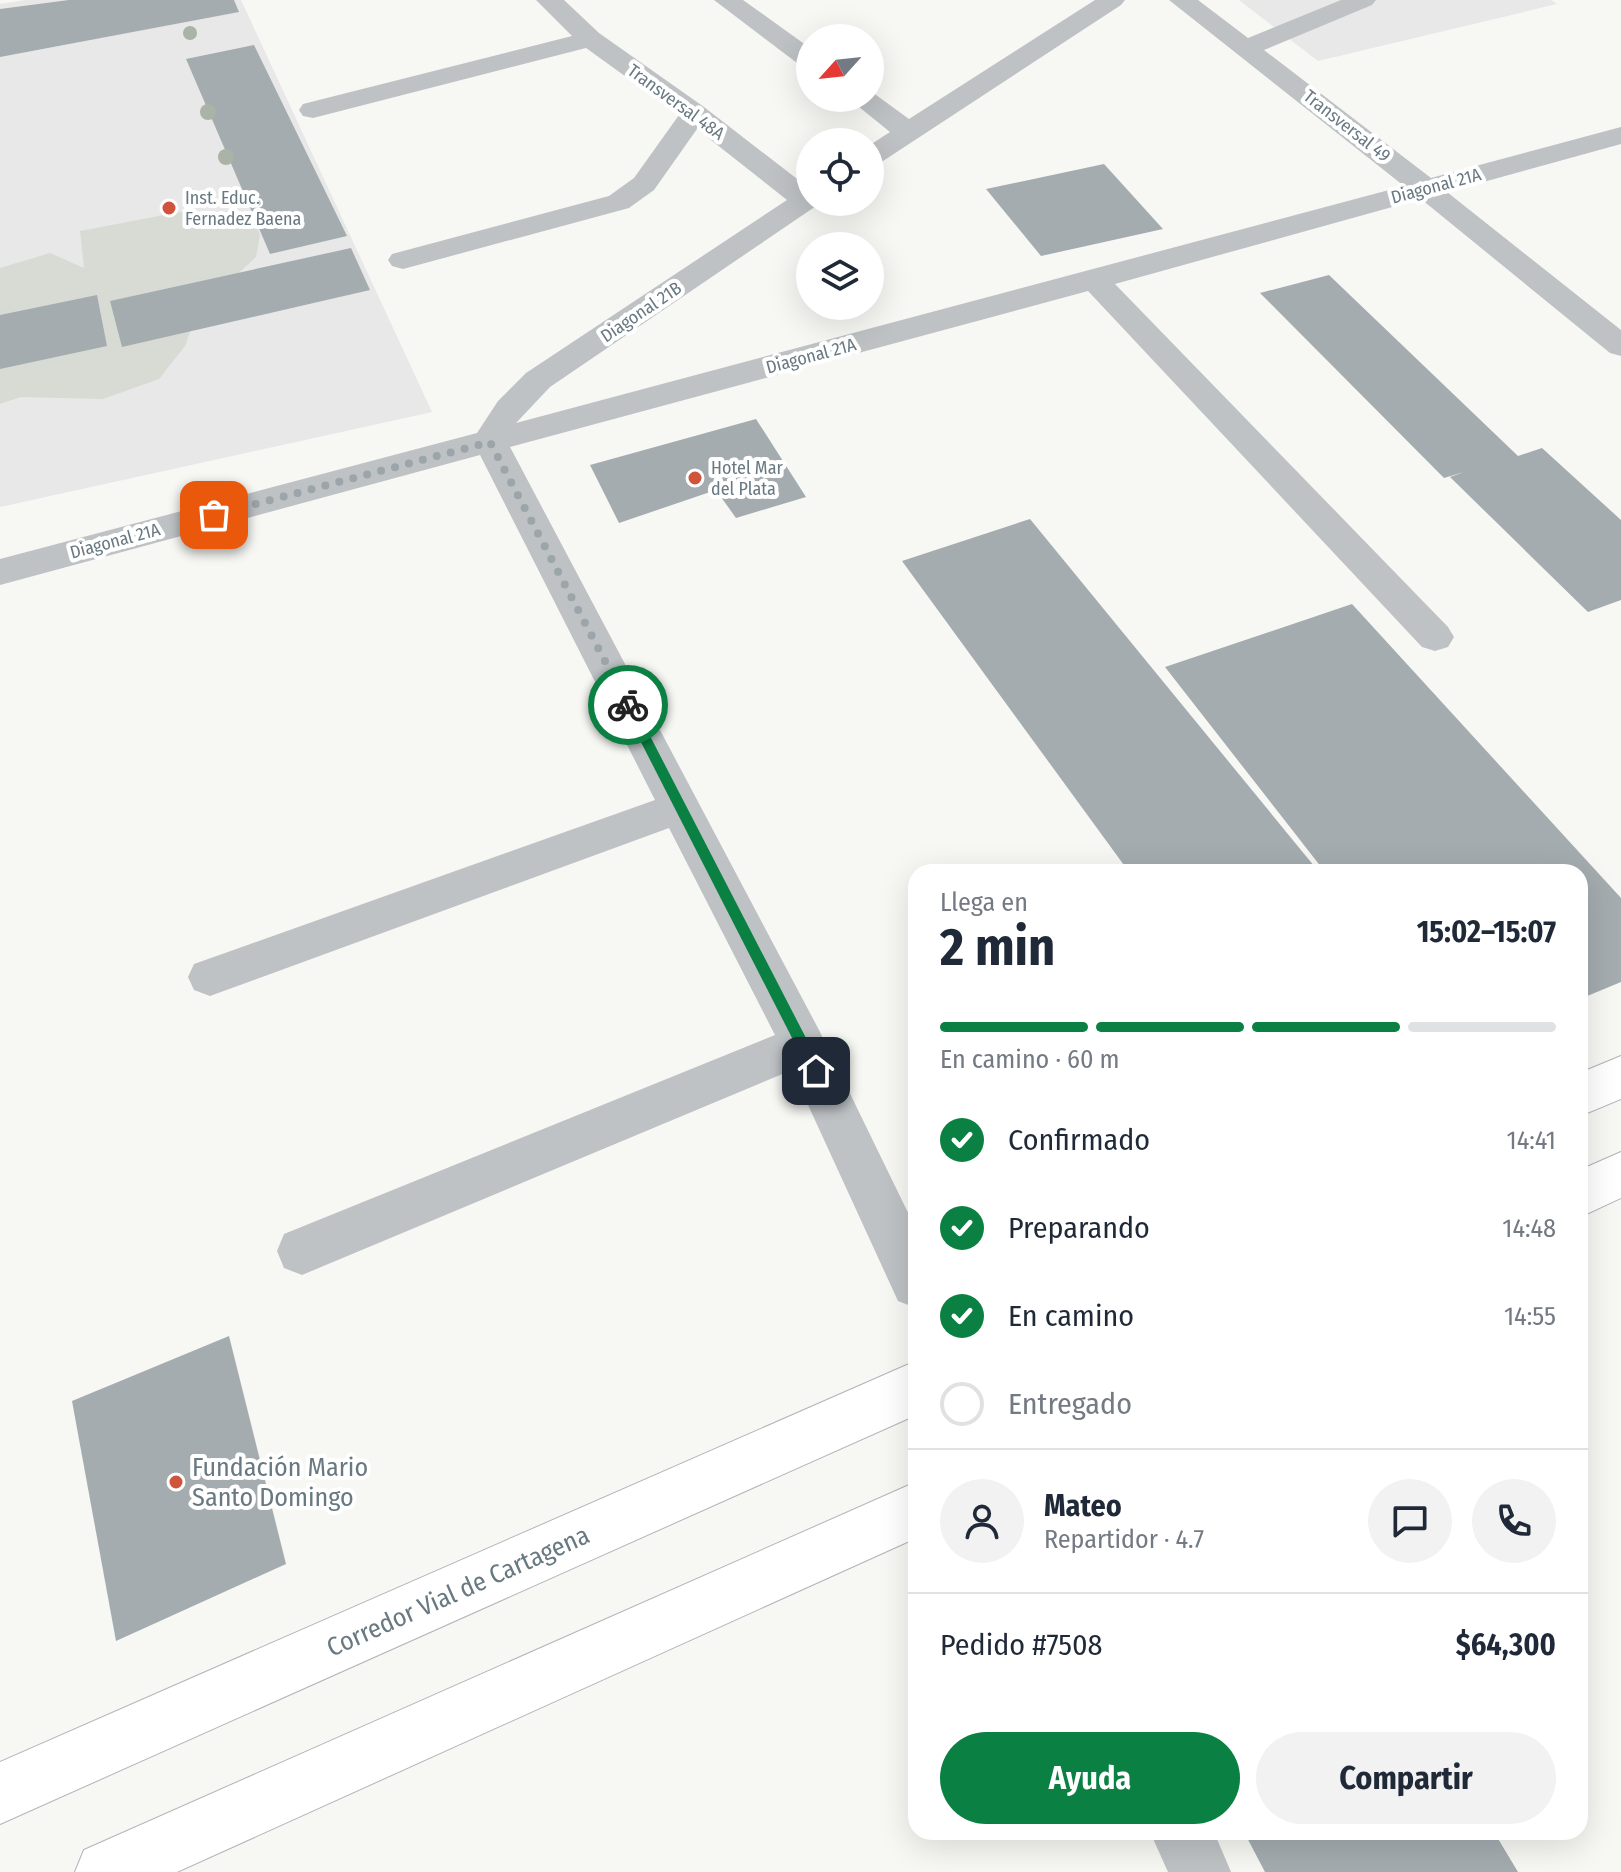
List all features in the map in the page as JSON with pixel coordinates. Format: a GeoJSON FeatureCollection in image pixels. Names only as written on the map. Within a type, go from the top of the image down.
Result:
{"type":"FeatureCollection","features":[{"type":"Feature","properties":{"kind":"main road"},"geometry":{"type":"LineString","coordinates":[[1588,1091],[1621,1077]]}},
{"type":"Feature","properties":{"kind":"main road"},"geometry":{"type":"LineString","coordinates":[[1588,1190],[1621,1174]]}},
{"type":"Feature","properties":{"kind":"main road","name":"Corredor Vial de Cartagena"},"geometry":{"type":"LineString","coordinates":[[0,1793],[908,1392]]}},
{"type":"Feature","properties":{"kind":"main road"},"geometry":{"type":"LineString","coordinates":[[106,1872],[908,1514]]}},
{"type":"Feature","properties":{"kind":"street","name":"Transversal 48A"},"geometry":{"type":"LineString","coordinates":[[549,0],[590,39],[796,191]]}},
{"type":"Feature","properties":{"kind":"street"},"geometry":{"type":"LineString","coordinates":[[727,0],[796,50]]}},
{"type":"Feature","properties":{"kind":"street"},"geometry":{"type":"LineString","coordinates":[[884,147],[1112,0]]}},
{"type":"Feature","properties":{"kind":"street","name":"Transversal 49"},"geometry":{"type":"LineString","coordinates":[[1182,0],[1426,189],[1621,346]]}},
{"type":"Feature","properties":{"kind":"street"},"geometry":{"type":"LineString","coordinates":[[1247,48],[1363,0]]}},
{"type":"Feature","properties":{"kind":"street"},"geometry":{"type":"LineString","coordinates":[[313,110],[590,39]]}},
{"type":"Feature","properties":{"kind":"street"},"geometry":{"type":"LineString","coordinates":[[881,112],[907,131]]}},
{"type":"Feature","properties":{"kind":"street"},"geometry":{"type":"LineString","coordinates":[[403,260],[619,202],[644,184],[694,113]]}},
{"type":"Feature","properties":{"kind":"street","name":"Diagonal 21A"},"geometry":{"type":"LineString","coordinates":[[0,572],[1094,280],[1621,135]]}},
{"type":"Feature","properties":{"kind":"street","name":"Diagonal 21B"},"geometry":{"type":"LineString","coordinates":[[490,442],[499,422],[518,397],[538,380],[796,208]]}},
{"type":"Feature","properties":{"kind":"street"},"geometry":{"type":"LineString","coordinates":[[1094,280],[1435,637]]}},
{"type":"Feature","properties":{"kind":"street"},"geometry":{"type":"LineString","coordinates":[[490,442],[803,1044],[908,1267]]}},
{"type":"Feature","properties":{"kind":"street"},"geometry":{"type":"LineString","coordinates":[[210,977],[681,807]]}},
{"type":"Feature","properties":{"kind":"street"},"geometry":{"type":"LineString","coordinates":[[302,1251],[803,1044]]}},
{"type":"Feature","properties":{"kind":"street"},"geometry":{"type":"LineString","coordinates":[[1185,1840],[1200,1872]]}},
{"type":"Feature","properties":{"kind":"shaded area","name":"Inst. Educ. Fernadez Baena"},"geometry":{"type":"Polygon","coordinates":[[[25,0],[241,0],[432,412],[0,507],[0,4],[25,0]]]}},
{"type":"Feature","properties":{"kind":"shaded area"},"geometry":{"type":"Polygon","coordinates":[[[1239,0],[1551,0],[1557,4],[1318,61],[1239,0]]]}},
{"type":"Feature","properties":{"kind":"shaded area"},"geometry":{"type":"Polygon","coordinates":[[[250,211],[260,235],[256,257],[197,312],[185,346],[159,379],[103,399],[21,397],[0,404],[0,268],[50,253],[84,268],[80,231],[180,212],[250,211]]]}},
{"type":"Feature","properties":{"kind":"building"},"geometry":{"type":"Polygon","coordinates":[[[69,0],[234,0],[239,12],[0,57],[0,9],[69,0]]]}},
{"type":"Feature","properties":{"kind":"building"},"geometry":{"type":"Polygon","coordinates":[[[254,45],[347,236],[270,254],[186,59],[254,45]]]}},
{"type":"Feature","properties":{"kind":"building"},"geometry":{"type":"Polygon","coordinates":[[[1104,164],[1163,229],[1041,256],[986,189],[1104,164]]]}},
{"type":"Feature","properties":{"kind":"building"},"geometry":{"type":"Polygon","coordinates":[[[351,248],[370,290],[122,347],[110,301],[351,248]]]}},
{"type":"Feature","properties":{"kind":"building"},"geometry":{"type":"Polygon","coordinates":[[[1329,275],[1518,456],[1542,448],[1621,520],[1621,600],[1588,612],[1450,477],[1464,472],[1444,478],[1260,293],[1329,275]]]}},
{"type":"Feature","properties":{"kind":"building"},"geometry":{"type":"Polygon","coordinates":[[[97,295],[107,346],[0,369],[0,315],[97,295]]]}},
{"type":"Feature","properties":{"kind":"building","name":"Hotel Mar del Plata"},"geometry":{"type":"Polygon","coordinates":[[[756,419],[806,497],[736,518],[716,490],[619,523],[590,465],[756,419]]]}},
{"type":"Feature","properties":{"kind":"building"},"geometry":{"type":"Polygon","coordinates":[[[1030,519],[1312,864],[1123,864],[902,561],[1030,519]]]}},
{"type":"Feature","properties":{"kind":"building"},"geometry":{"type":"Polygon","coordinates":[[[1352,604],[1621,898],[1621,982],[1588,996],[1588,864],[1319,864],[1165,667],[1352,604]]]}},
{"type":"Feature","properties":{"kind":"building","name":"Fundación Mario Santo Domingo"},"geometry":{"type":"Polygon","coordinates":[[[229,1336],[286,1564],[116,1641],[72,1401],[229,1336]]]}},
{"type":"Feature","properties":{"kind":"building"},"geometry":{"type":"Polygon","coordinates":[[[1248,1840],[1499,1840],[1518,1872],[1265,1872],[1248,1840]]]}},
{"type":"Feature","properties":{"kind":"way so far"},"geometry":{"type":"LineString","coordinates":[[214,515],[490,442],[628,705]]}},
{"type":"Feature","properties":{"kind":"place","name":"Inst. Educ. Fernadez Baena"},"geometry":{"type":"Point","coordinates":[169,208]}},
{"type":"Feature","properties":{"kind":"place","name":"Hotel Mar del Plata"},"geometry":{"type":"Point","coordinates":[695,478]}},
{"type":"Feature","properties":{"kind":"place","name":"Fundación Mario Santo Domingo"},"geometry":{"type":"Point","coordinates":[176,1482]}},
{"type":"Feature","properties":{"kind":"route"},"geometry":{"type":"LineString","coordinates":[[628,705],[816,1071]]}}]}
